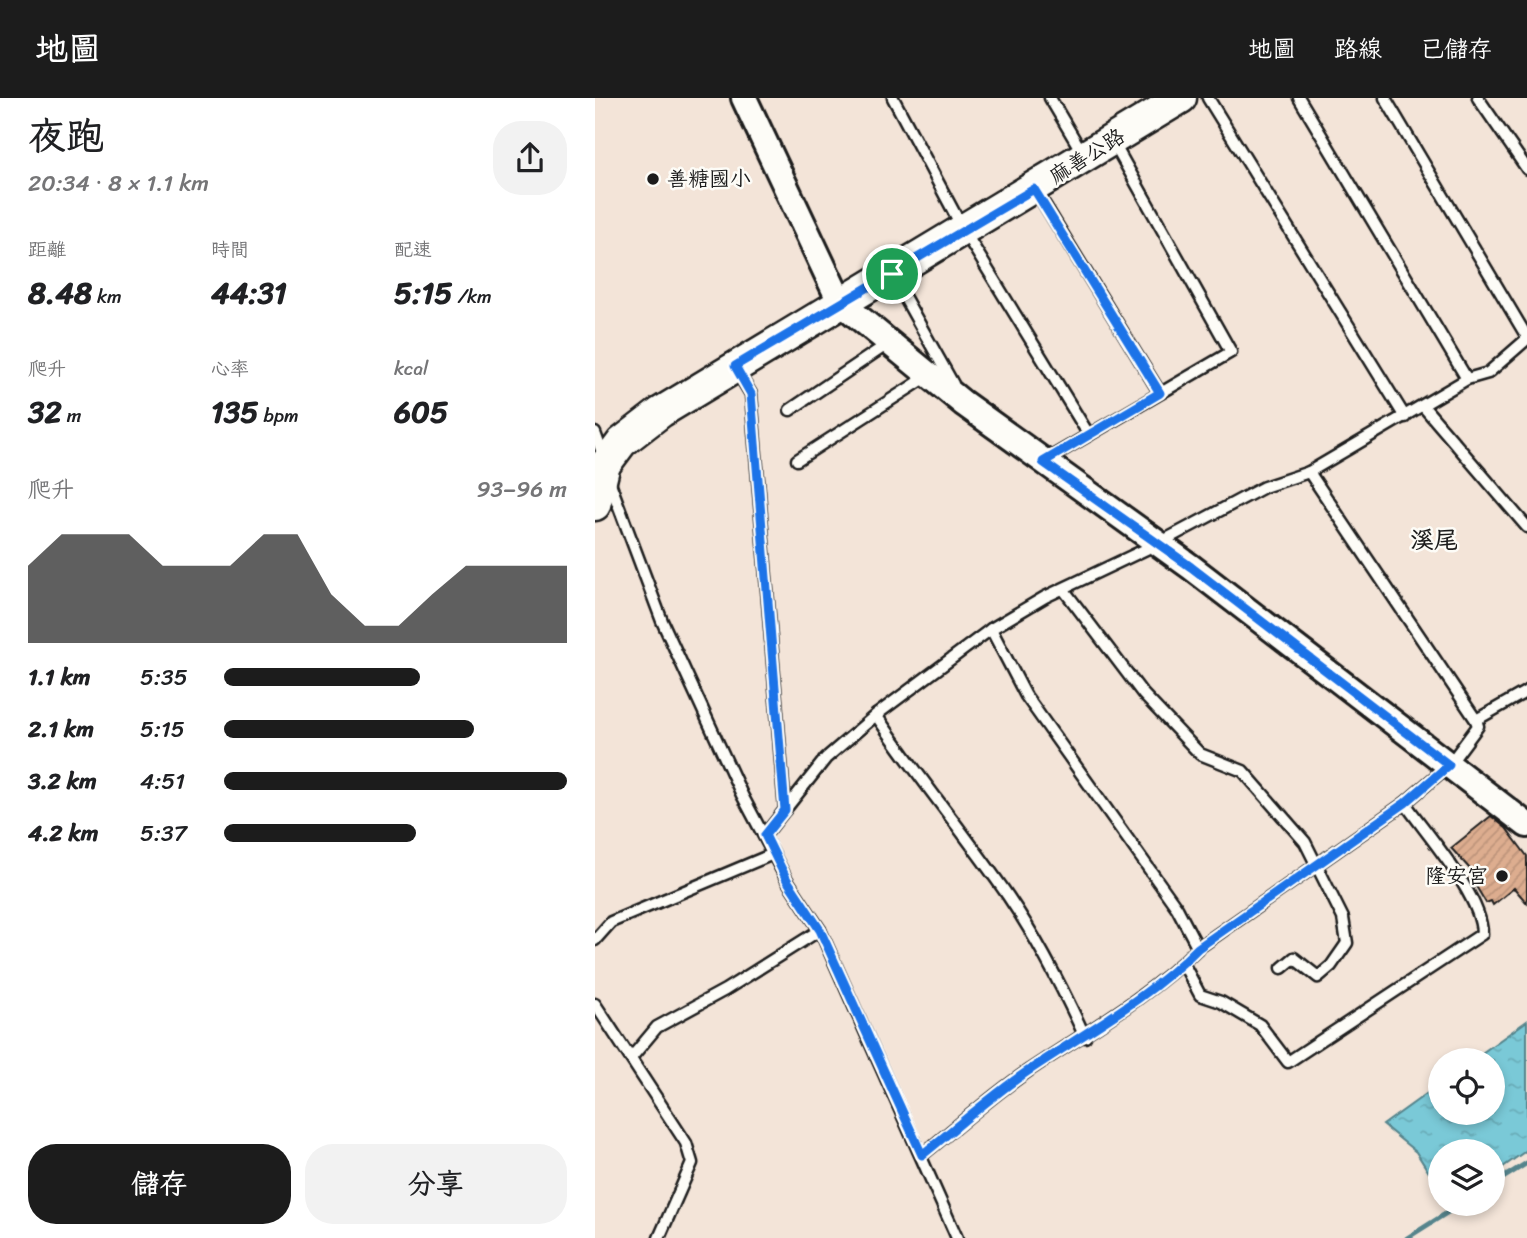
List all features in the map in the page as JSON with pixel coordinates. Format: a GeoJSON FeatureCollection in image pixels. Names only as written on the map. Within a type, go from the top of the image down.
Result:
{"type":"FeatureCollection","features":[{"type":"Feature","properties":{"kind":"main road","name":"麻善公路"},"geometry":{"type":"LineString","coordinates":[[595,505],[600,471],[622,442],[645,422],[1181,98]]}},
{"type":"Feature","properties":{"kind":"street"},"geometry":{"type":"LineString","coordinates":[[744,98],[840,302],[963,403],[1159,543],[1527,825]]}},
{"type":"Feature","properties":{"kind":"lane"},"geometry":{"type":"LineString","coordinates":[[893,98],[964,231],[1089,435]]}},
{"type":"Feature","properties":{"kind":"lane"},"geometry":{"type":"LineString","coordinates":[[1050,98],[1085,158]]}},
{"type":"Feature","properties":{"kind":"lane"},"geometry":{"type":"LineString","coordinates":[[1208,98],[1405,417]]}},
{"type":"Feature","properties":{"kind":"lane"},"geometry":{"type":"LineString","coordinates":[[1299,98],[1467,379]]}},
{"type":"Feature","properties":{"kind":"lane"},"geometry":{"type":"LineString","coordinates":[[765,835],[826,758],[876,715],[991,629],[1045,597],[1159,543],[1264,487],[1309,472],[1467,379],[1488,373],[1527,338],[1385,98]]}},
{"type":"Feature","properties":{"kind":"lane"},"geometry":{"type":"LineString","coordinates":[[1478,98],[1527,169]]}},
{"type":"Feature","properties":{"kind":"lane"},"geometry":{"type":"LineString","coordinates":[[1043,462],[1231,352],[1112,141]]}},
{"type":"Feature","properties":{"kind":"lane"},"geometry":{"type":"LineString","coordinates":[[1034,189],[1160,393]]}},
{"type":"Feature","properties":{"kind":"lane"},"geometry":{"type":"LineString","coordinates":[[892,274],[963,403]]}},
{"type":"Feature","properties":{"kind":"lane"},"geometry":{"type":"LineString","coordinates":[[790,410],[890,343]]}},
{"type":"Feature","properties":{"kind":"lane"},"geometry":{"type":"LineString","coordinates":[[735,366],[751,394],[785,810]]}},
{"type":"Feature","properties":{"kind":"lane"},"geometry":{"type":"LineString","coordinates":[[797,460],[928,375]]}},
{"type":"Feature","properties":{"kind":"lane"},"geometry":{"type":"LineString","coordinates":[[1423,406],[1527,527]]}},
{"type":"Feature","properties":{"kind":"lane"},"geometry":{"type":"LineString","coordinates":[[595,433],[600,471],[662,621],[742,795],[801,904],[820,930],[957,1238]]}},
{"type":"Feature","properties":{"kind":"lane"},"geometry":{"type":"LineString","coordinates":[[922,1155],[1027,1072],[1085,1037],[1183,963],[1198,948],[1405,803],[1449,765],[1478,726],[1309,472]]}},
{"type":"Feature","properties":{"kind":"lane"},"geometry":{"type":"LineString","coordinates":[[1064,590],[1143,694],[1200,754],[1243,771],[1305,842],[1343,918],[1347,943],[1331,966],[1318,976],[1294,958],[1282,968]]}},
{"type":"Feature","properties":{"kind":"lane"},"geometry":{"type":"LineString","coordinates":[[991,629],[1025,696],[1177,908],[1198,948]]}},
{"type":"Feature","properties":{"kind":"lane"},"geometry":{"type":"LineString","coordinates":[[1476,720],[1527,691]]}},
{"type":"Feature","properties":{"kind":"lane"},"geometry":{"type":"LineString","coordinates":[[876,715],[926,788],[1009,898],[1053,974],[1085,1037]]}},
{"type":"Feature","properties":{"kind":"lane"},"geometry":{"type":"LineString","coordinates":[[1183,963],[1200,995],[1221,1002],[1260,1025],[1288,1062],[1482,934],[1482,919],[1473,903],[1405,803]]}},
{"type":"Feature","properties":{"kind":"lane"},"geometry":{"type":"LineString","coordinates":[[595,940],[611,922],[773,854]]}},
{"type":"Feature","properties":{"kind":"lane"},"geometry":{"type":"LineString","coordinates":[[631,1058],[657,1027],[725,990],[820,930]]}},
{"type":"Feature","properties":{"kind":"lane"},"geometry":{"type":"LineString","coordinates":[[595,1004],[686,1143],[692,1164],[659,1238]]}},
{"type":"Feature","properties":{"kind":"water"},"geometry":{"type":"Polygon","coordinates":[[[1527,1021],[1527,1150],[1505,1166],[1505,1139],[1428,1139],[1428,1171],[1416,1152],[1383,1125],[1428,1093],[1428,1125],[1505,1125],[1505,1048],[1489,1048],[1527,1021]]]}},
{"type":"Feature","properties":{"kind":"building"},"geometry":{"type":"Polygon","coordinates":[[[1491,816],[1506,828],[1527,856],[1527,903],[1514,888],[1493,905],[1491,901],[1486,903],[1474,883],[1479,879],[1451,848],[1491,816]]]}},
{"type":"Feature","properties":{"kind":"waterway"},"geometry":{"type":"LineString","coordinates":[[1505,1177],[1527,1163]]}},
{"type":"Feature","properties":{"kind":"waterway"},"geometry":{"type":"LineString","coordinates":[[1407,1238],[1442,1216]]}},
{"type":"Feature","properties":{"kind":"place","name":"善糖國小"},"geometry":{"type":"Point","coordinates":[653,179]}},
{"type":"Feature","properties":{"kind":"place","name":"隆安宮"},"geometry":{"type":"Point","coordinates":[1502,876]}},
{"type":"Feature","properties":{"kind":"district","name":"溪尾"},"geometry":{"type":"Point","coordinates":[1434,540]}},
{"type":"Feature","properties":{"kind":"route"},"geometry":{"type":"LineString","coordinates":[[1034,189],[1160,393],[1043,462],[1159,543],[1449,765],[1405,803],[1358,833],[1198,948],[1183,963],[1085,1037],[1027,1072],[922,1155],[820,930],[787,880],[765,835],[785,810],[751,394],[735,366],[840,302],[892,274],[1034,189]]}}]}
